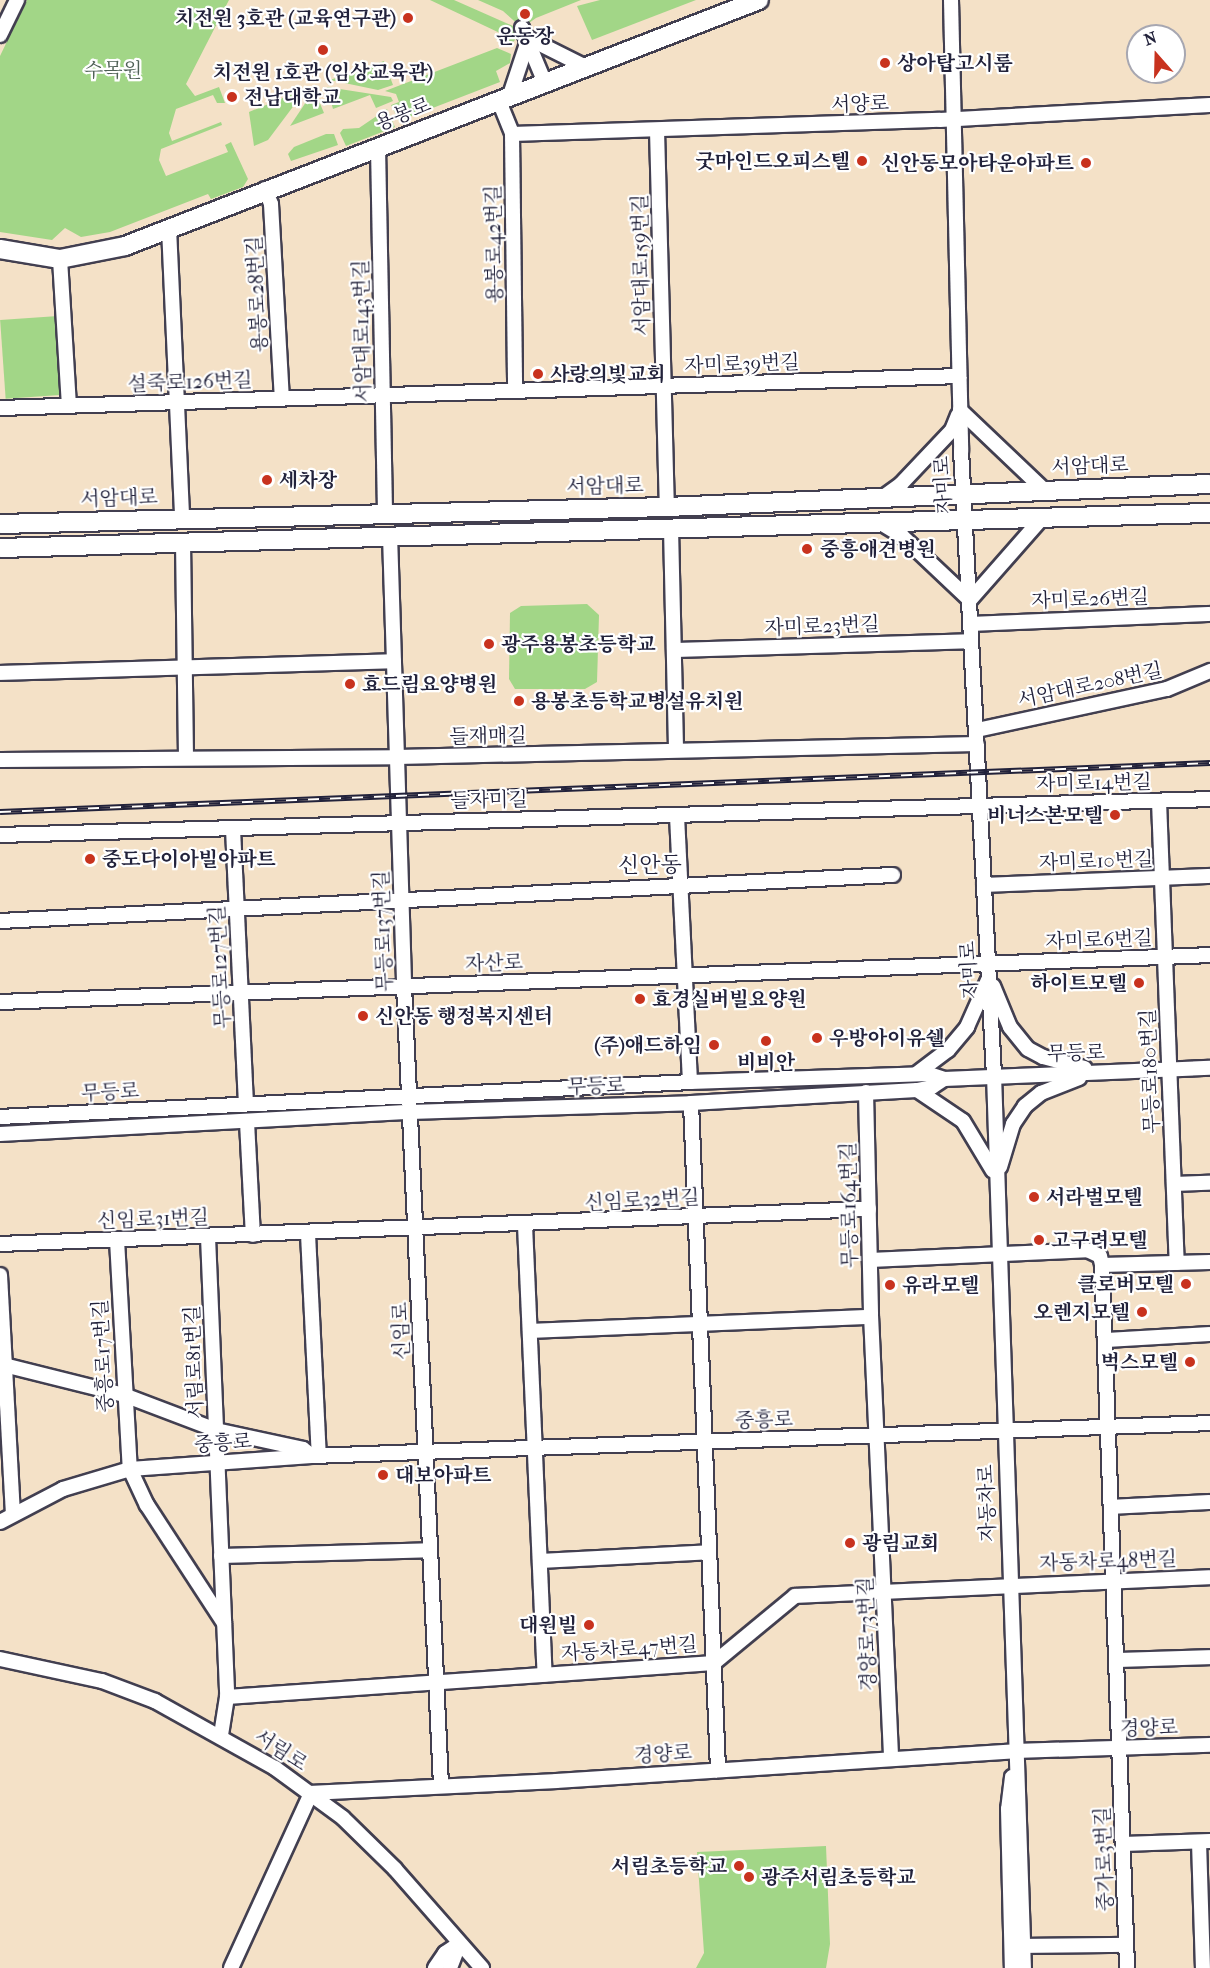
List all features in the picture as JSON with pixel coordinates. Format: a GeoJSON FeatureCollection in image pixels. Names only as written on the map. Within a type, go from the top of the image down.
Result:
{"type":"FeatureCollection","features":[{"type":"Feature","properties":{"kind":"main road","name":"용봉로"},"geometry":{"type":"LineString","coordinates":[[0,249],[60,258],[107,251],[759,0]]}},
{"type":"Feature","properties":{"kind":"main road","name":"서암대로"},"geometry":{"type":"LineString","coordinates":[[0,524],[667,507],[1210,484]]}},
{"type":"Feature","properties":{"kind":"main road"},"geometry":{"type":"LineString","coordinates":[[0,548],[1210,513]]}},
{"type":"Feature","properties":{"kind":"street"},"geometry":{"type":"LineString","coordinates":[[0,35],[17,0]]}},
{"type":"Feature","properties":{"kind":"street","name":"자미로"},"geometry":{"type":"LineString","coordinates":[[951,0],[960,410],[994,1076]]}},
{"type":"Feature","properties":{"kind":"street"},"geometry":{"type":"LineString","coordinates":[[526,36],[586,67]]}},
{"type":"Feature","properties":{"kind":"street"},"geometry":{"type":"LineString","coordinates":[[526,36],[545,83]]}},
{"type":"Feature","properties":{"kind":"street"},"geometry":{"type":"LineString","coordinates":[[504,100],[526,36]]}},
{"type":"Feature","properties":{"kind":"street","name":"용봉로42번길"},"geometry":{"type":"LineString","coordinates":[[504,100],[512,134],[515,389]]}},
{"type":"Feature","properties":{"kind":"street","name":"서양로"},"geometry":{"type":"LineString","coordinates":[[512,134],[954,119],[1210,105]]}},
{"type":"Feature","properties":{"kind":"street","name":"서암대로159번길"},"geometry":{"type":"LineString","coordinates":[[657,130],[667,507]]}},
{"type":"Feature","properties":{"kind":"street","name":"서암대로143번길"},"geometry":{"type":"LineString","coordinates":[[378,147],[385,514]]}},
{"type":"Feature","properties":{"kind":"street","name":"용봉로28번길"},"geometry":{"type":"LineString","coordinates":[[265,189],[271,204],[282,399]]}},
{"type":"Feature","properties":{"kind":"street"},"geometry":{"type":"LineString","coordinates":[[169,228],[182,519]]}},
{"type":"Feature","properties":{"kind":"street"},"geometry":{"type":"LineString","coordinates":[[60,258],[69,406]]}},
{"type":"Feature","properties":{"kind":"street","name":"자미로39번길"},"geometry":{"type":"LineString","coordinates":[[382,395],[959,376]]}},
{"type":"Feature","properties":{"kind":"street","name":"설죽로126번길"},"geometry":{"type":"LineString","coordinates":[[0,408],[382,395]]}},
{"type":"Feature","properties":{"kind":"street"},"geometry":{"type":"LineString","coordinates":[[882,498],[901,484],[951,430],[960,410],[1045,491]]}},
{"type":"Feature","properties":{"kind":"street"},"geometry":{"type":"LineString","coordinates":[[877,521],[902,536],[970,600],[1043,517]]}},
{"type":"Feature","properties":{"kind":"street"},"geometry":{"type":"LineString","coordinates":[[670,528],[676,750]]}},
{"type":"Feature","properties":{"kind":"street","name":"무등로137번길"},"geometry":{"type":"LineString","coordinates":[[390,535],[398,821],[410,1112]]}},
{"type":"Feature","properties":{"kind":"street"},"geometry":{"type":"LineString","coordinates":[[183,542],[186,758]]}},
{"type":"Feature","properties":{"kind":"street","name":"자미로26번길"},"geometry":{"type":"LineString","coordinates":[[971,624],[1210,614]]}},
{"type":"Feature","properties":{"kind":"street","name":"자미로23번길"},"geometry":{"type":"LineString","coordinates":[[674,650],[971,641]]}},
{"type":"Feature","properties":{"kind":"street"},"geometry":{"type":"LineString","coordinates":[[0,673],[394,661]]}},
{"type":"Feature","properties":{"kind":"street","name":"서암대로208번길"},"geometry":{"type":"LineString","coordinates":[[977,730],[1167,689],[1210,671]]}},
{"type":"Feature","properties":{"kind":"street","name":"들재매길"},"geometry":{"type":"LineString","coordinates":[[0,760],[397,758],[977,744]]}},
{"type":"Feature","properties":{"kind":"street","name":"자미로14번길"},"geometry":{"type":"LineString","coordinates":[[979,806],[1210,799]]}},
{"type":"Feature","properties":{"kind":"street","name":"무등로180번길"},"geometry":{"type":"LineString","coordinates":[[1159,801],[1177,1263]]}},
{"type":"Feature","properties":{"kind":"street","name":"들자미길"},"geometry":{"type":"LineString","coordinates":[[0,835],[233,829],[398,821],[677,816],[979,806]]}},
{"type":"Feature","properties":{"kind":"street"},"geometry":{"type":"LineString","coordinates":[[677,816],[690,1082]]}},
{"type":"Feature","properties":{"kind":"street","name":"무등로127번길"},"geometry":{"type":"LineString","coordinates":[[233,829],[246,1104]]}},
{"type":"Feature","properties":{"kind":"street"},"geometry":{"type":"LineString","coordinates":[[0,921],[893,875]]}},
{"type":"Feature","properties":{"kind":"street","name":"자미로10번길"},"geometry":{"type":"LineString","coordinates":[[984,885],[1210,876]]}},
{"type":"Feature","properties":{"kind":"street","name":"자미로6번길"},"geometry":{"type":"LineString","coordinates":[[989,964],[1210,955]]}},
{"type":"Feature","properties":{"kind":"street","name":"자산로"},"geometry":{"type":"LineString","coordinates":[[0,1002],[989,964]]}},
{"type":"Feature","properties":{"kind":"street"},"geometry":{"type":"LineString","coordinates":[[989,978],[1010,1027],[1028,1048],[1043,1057],[1101,1072]]}},
{"type":"Feature","properties":{"kind":"street"},"geometry":{"type":"LineString","coordinates":[[916,1074],[948,1050],[967,1027],[989,978]]}},
{"type":"Feature","properties":{"kind":"street","name":"무등로"},"geometry":{"type":"LineString","coordinates":[[0,1117],[690,1082],[916,1074],[944,1079],[1210,1068]]}},
{"type":"Feature","properties":{"kind":"street"},"geometry":{"type":"LineString","coordinates":[[996,1178],[1013,1124],[1025,1106],[1063,1083],[1101,1072]]}},
{"type":"Feature","properties":{"kind":"street","name":"자동차로"},"geometry":{"type":"LineString","coordinates":[[994,1076],[1008,1585],[1024,1968]]}},
{"type":"Feature","properties":{"kind":"street","name":"무등로"},"geometry":{"type":"LineString","coordinates":[[0,1134],[410,1112],[691,1103],[917,1090],[932,1087],[944,1079]]}},
{"type":"Feature","properties":{"kind":"street"},"geometry":{"type":"LineString","coordinates":[[917,1090],[963,1121],[996,1178]]}},
{"type":"Feature","properties":{"kind":"street","name":"무등로164번길"},"geometry":{"type":"LineString","coordinates":[[866,1092],[871,1317],[877,1435]]}},
{"type":"Feature","properties":{"kind":"street"},"geometry":{"type":"LineString","coordinates":[[691,1103],[718,1770]]}},
{"type":"Feature","properties":{"kind":"street","name":"신임로"},"geometry":{"type":"LineString","coordinates":[[410,1112],[441,1786]]}},
{"type":"Feature","properties":{"kind":"street"},"geometry":{"type":"LineString","coordinates":[[247,1122],[254,1235]]}},
{"type":"Feature","properties":{"kind":"street"},"geometry":{"type":"LineString","coordinates":[[1174,1184],[1210,1183]]}},
{"type":"Feature","properties":{"kind":"street","name":"신임로32번길"},"geometry":{"type":"LineString","coordinates":[[417,1230],[869,1209]]}},
{"type":"Feature","properties":{"kind":"street"},"geometry":{"type":"LineString","coordinates":[[525,1225],[545,1675]]}},
{"type":"Feature","properties":{"kind":"street","name":"신임로31번길"},"geometry":{"type":"LineString","coordinates":[[0,1244],[417,1230]]}},
{"type":"Feature","properties":{"kind":"street"},"geometry":{"type":"LineString","coordinates":[[3,1364],[124,1395],[216,1430],[303,1449],[316,1456],[314,1350],[308,1234]]}},
{"type":"Feature","properties":{"kind":"street","name":"서림로81번길"},"geometry":{"type":"LineString","coordinates":[[208,1237],[227,1697],[221,1735]]}},
{"type":"Feature","properties":{"kind":"street","name":"중흥로17번길"},"geometry":{"type":"LineString","coordinates":[[117,1240],[130,1469]]}},
{"type":"Feature","properties":{"kind":"street"},"geometry":{"type":"LineString","coordinates":[[870,1260],[1087,1250],[1100,1256],[1102,1265],[1210,1262]]}},
{"type":"Feature","properties":{"kind":"street","name":"중가로3번길"},"geometry":{"type":"LineString","coordinates":[[1102,1265],[1127,1968]]}},
{"type":"Feature","properties":{"kind":"street"},"geometry":{"type":"LineString","coordinates":[[0,1275],[3,1364],[13,1514]]}},
{"type":"Feature","properties":{"kind":"street"},"geometry":{"type":"LineString","coordinates":[[530,1331],[871,1317]]}},
{"type":"Feature","properties":{"kind":"street"},"geometry":{"type":"LineString","coordinates":[[1105,1340],[1210,1334]]}},
{"type":"Feature","properties":{"kind":"street","name":"중흥로"},"geometry":{"type":"LineString","coordinates":[[0,1522],[63,1489],[130,1469],[316,1456],[1210,1423]]}},
{"type":"Feature","properties":{"kind":"street","name":"경양로73번길"},"geometry":{"type":"LineString","coordinates":[[877,1435],[891,1759]]}},
{"type":"Feature","properties":{"kind":"street"},"geometry":{"type":"LineString","coordinates":[[130,1469],[147,1505],[224,1623]]}},
{"type":"Feature","properties":{"kind":"street"},"geometry":{"type":"LineString","coordinates":[[1111,1507],[1210,1502]]}},
{"type":"Feature","properties":{"kind":"street"},"geometry":{"type":"LineString","coordinates":[[221,1556],[430,1550]]}},
{"type":"Feature","properties":{"kind":"street"},"geometry":{"type":"LineString","coordinates":[[540,1561],[709,1552]]}},
{"type":"Feature","properties":{"kind":"street","name":"자동차로48번길"},"geometry":{"type":"LineString","coordinates":[[1008,1585],[1210,1577]]}},
{"type":"Feature","properties":{"kind":"street","name":"자동차로47번길"},"geometry":{"type":"LineString","coordinates":[[227,1697],[714,1663],[795,1596],[1008,1585]]}},
{"type":"Feature","properties":{"kind":"street"},"geometry":{"type":"LineString","coordinates":[[1117,1660],[1207,1657]]}},
{"type":"Feature","properties":{"kind":"street","name":"서림로"},"geometry":{"type":"LineString","coordinates":[[0,1659],[110,1684],[155,1701],[221,1735],[311,1793],[343,1818],[395,1869],[482,1968]]}},
{"type":"Feature","properties":{"kind":"street","name":"경양로"},"geometry":{"type":"LineString","coordinates":[[311,1793],[1015,1751],[1210,1745]]}},
{"type":"Feature","properties":{"kind":"street","name":"자동차로"},"geometry":{"type":"LineString","coordinates":[[1012,1968],[1008,1809],[1015,1751]]}},
{"type":"Feature","properties":{"kind":"street"},"geometry":{"type":"LineString","coordinates":[[231,1968],[311,1793]]}},
{"type":"Feature","properties":{"kind":"street"},"geometry":{"type":"LineString","coordinates":[[1123,1844],[1204,1841],[1203,1968]]}},
{"type":"Feature","properties":{"kind":"street"},"geometry":{"type":"LineString","coordinates":[[435,1968],[445,1953],[459,1944]]}},
{"type":"Feature","properties":{"kind":"street"},"geometry":{"type":"LineString","coordinates":[[450,1968],[459,1944]]}},
{"type":"Feature","properties":{"kind":"street"},"geometry":{"type":"LineString","coordinates":[[1024,1946],[1126,1945]]}},
{"type":"Feature","properties":{"kind":"green space","name":"수목원"},"geometry":{"type":"Polygon","coordinates":[[[27,0],[229,0],[186,84],[195,96],[219,87],[225,103],[217,103],[213,95],[176,109],[169,133],[172,141],[221,122],[222,125],[161,149],[159,160],[166,176],[228,152],[225,145],[231,142],[248,179],[243,187],[211,199],[208,194],[110,232],[81,237],[65,228],[52,240],[0,232],[0,56],[27,0]]]}},
{"type":"Feature","properties":{"kind":"green space"},"geometry":{"type":"Polygon","coordinates":[[[430,0],[454,0],[513,26],[515,40],[511,44],[502,34],[430,0]]]}},
{"type":"Feature","properties":{"kind":"green space","name":"운동장"},"geometry":{"type":"Polygon","coordinates":[[[478,0],[581,0],[536,18],[522,28],[503,11],[478,0]]]}},
{"type":"Feature","properties":{"kind":"green space"},"geometry":{"type":"Polygon","coordinates":[[[600,0],[696,0],[592,40],[577,6],[600,0]]]}},
{"type":"Feature","properties":{"kind":"green space"},"geometry":{"type":"Polygon","coordinates":[[[497,48],[511,54],[510,63],[496,71],[500,82],[399,121],[391,105],[399,102],[396,94],[385,91],[497,48]]]}},
{"type":"Feature","properties":{"kind":"green space"},"geometry":{"type":"Polygon","coordinates":[[[384,61],[393,85],[378,90],[330,80],[384,61]]]}},
{"type":"Feature","properties":{"kind":"green space"},"geometry":{"type":"Polygon","coordinates":[[[327,87],[391,97],[393,101],[376,108],[370,95],[333,109],[327,87]]]}},
{"type":"Feature","properties":{"kind":"green space"},"geometry":{"type":"Polygon","coordinates":[[[307,88],[268,140],[254,146],[249,112],[307,88]]]}},
{"type":"Feature","properties":{"kind":"green space"},"geometry":{"type":"Polygon","coordinates":[[[312,93],[316,94],[324,113],[290,126],[312,93]]]}},
{"type":"Feature","properties":{"kind":"green space"},"geometry":{"type":"Polygon","coordinates":[[[387,109],[395,127],[346,146],[340,133],[343,129],[359,128],[387,109]]]}},
{"type":"Feature","properties":{"kind":"green space"},"geometry":{"type":"Polygon","coordinates":[[[326,134],[334,134],[338,145],[291,161],[288,154],[294,147],[326,134]]]}},
{"type":"Feature","properties":{"kind":"green space"},"geometry":{"type":"Polygon","coordinates":[[[58,316],[64,395],[6,399],[0,320],[58,316]]]}},
{"type":"Feature","properties":{"kind":"green space"},"geometry":{"type":"Polygon","coordinates":[[[587,604],[599,615],[597,682],[585,689],[515,689],[509,679],[510,613],[521,606],[587,604]]]}},
{"type":"Feature","properties":{"kind":"green space"},"geometry":{"type":"Polygon","coordinates":[[[826,1846],[830,1944],[826,1968],[696,1968],[704,1953],[697,1852],[826,1846]]]}},
{"type":"Feature","properties":{"kind":"railway"},"geometry":{"type":"LineString","coordinates":[[0,812],[1210,763]]}},
{"type":"Feature","properties":{"kind":"place","name":"운동장"},"geometry":{"type":"Point","coordinates":[525,14]}},
{"type":"Feature","properties":{"kind":"place","name":"치전원 3호관 (교육연구관)"},"geometry":{"type":"Point","coordinates":[408,18]}},
{"type":"Feature","properties":{"kind":"place","name":"치전원 1호관 (임상교육관)"},"geometry":{"type":"Point","coordinates":[323,50]}},
{"type":"Feature","properties":{"kind":"place","name":"상아탑고시룸"},"geometry":{"type":"Point","coordinates":[885,63]}},
{"type":"Feature","properties":{"kind":"place","name":"전남대학교"},"geometry":{"type":"Point","coordinates":[232,97]}},
{"type":"Feature","properties":{"kind":"place","name":"굿마인드오피스텔"},"geometry":{"type":"Point","coordinates":[862,161]}},
{"type":"Feature","properties":{"kind":"place","name":"신안동모아타운아파트"},"geometry":{"type":"Point","coordinates":[1086,163]}},
{"type":"Feature","properties":{"kind":"place","name":"사랑의빛교회"},"geometry":{"type":"Point","coordinates":[538,374]}},
{"type":"Feature","properties":{"kind":"place","name":"세차장"},"geometry":{"type":"Point","coordinates":[267,480]}},
{"type":"Feature","properties":{"kind":"place","name":"중흥애견병원"},"geometry":{"type":"Point","coordinates":[807,549]}},
{"type":"Feature","properties":{"kind":"place","name":"광주용봉초등학교"},"geometry":{"type":"Point","coordinates":[489,644]}},
{"type":"Feature","properties":{"kind":"place","name":"효드림요양병원"},"geometry":{"type":"Point","coordinates":[350,684]}},
{"type":"Feature","properties":{"kind":"place","name":"용봉초등학교병설유치원"},"geometry":{"type":"Point","coordinates":[519,701]}},
{"type":"Feature","properties":{"kind":"place","name":"비너스본모텔"},"geometry":{"type":"Point","coordinates":[1115,815]}},
{"type":"Feature","properties":{"kind":"place","name":"중도다이아빌아파트"},"geometry":{"type":"Point","coordinates":[90,859]}},
{"type":"Feature","properties":{"kind":"place","name":"하이트모텔"},"geometry":{"type":"Point","coordinates":[1139,983]}},
{"type":"Feature","properties":{"kind":"place","name":"효경실버빌요양원"},"geometry":{"type":"Point","coordinates":[640,999]}},
{"type":"Feature","properties":{"kind":"place","name":"신안동 행정복지센터"},"geometry":{"type":"Point","coordinates":[363,1016]}},
{"type":"Feature","properties":{"kind":"place","name":"우방아이유쉘"},"geometry":{"type":"Point","coordinates":[817,1038]}},
{"type":"Feature","properties":{"kind":"place","name":"비비안"},"geometry":{"type":"Point","coordinates":[766,1041]}},
{"type":"Feature","properties":{"kind":"place","name":"(주)애드하임"},"geometry":{"type":"Point","coordinates":[714,1045]}},
{"type":"Feature","properties":{"kind":"place","name":"서라벌모텔"},"geometry":{"type":"Point","coordinates":[1034,1197]}},
{"type":"Feature","properties":{"kind":"place","name":"고구려모텔"},"geometry":{"type":"Point","coordinates":[1039,1240]}},
{"type":"Feature","properties":{"kind":"place","name":"클로버모텔"},"geometry":{"type":"Point","coordinates":[1186,1284]}},
{"type":"Feature","properties":{"kind":"place","name":"유라모텔"},"geometry":{"type":"Point","coordinates":[890,1285]}},
{"type":"Feature","properties":{"kind":"place","name":"오렌지모텔"},"geometry":{"type":"Point","coordinates":[1142,1312]}},
{"type":"Feature","properties":{"kind":"place","name":"벅스모텔"},"geometry":{"type":"Point","coordinates":[1190,1362]}},
{"type":"Feature","properties":{"kind":"place","name":"대보아파트"},"geometry":{"type":"Point","coordinates":[383,1475]}},
{"type":"Feature","properties":{"kind":"place","name":"광림교회"},"geometry":{"type":"Point","coordinates":[850,1543]}},
{"type":"Feature","properties":{"kind":"place","name":"대원빌"},"geometry":{"type":"Point","coordinates":[589,1625]}},
{"type":"Feature","properties":{"kind":"place","name":"서림초등학교"},"geometry":{"type":"Point","coordinates":[739,1866]}},
{"type":"Feature","properties":{"kind":"place","name":"광주서림초등학교"},"geometry":{"type":"Point","coordinates":[749,1877]}},
{"type":"Feature","properties":{"kind":"district","name":"신안동"},"geometry":{"type":"Point","coordinates":[650,866]}}]}
